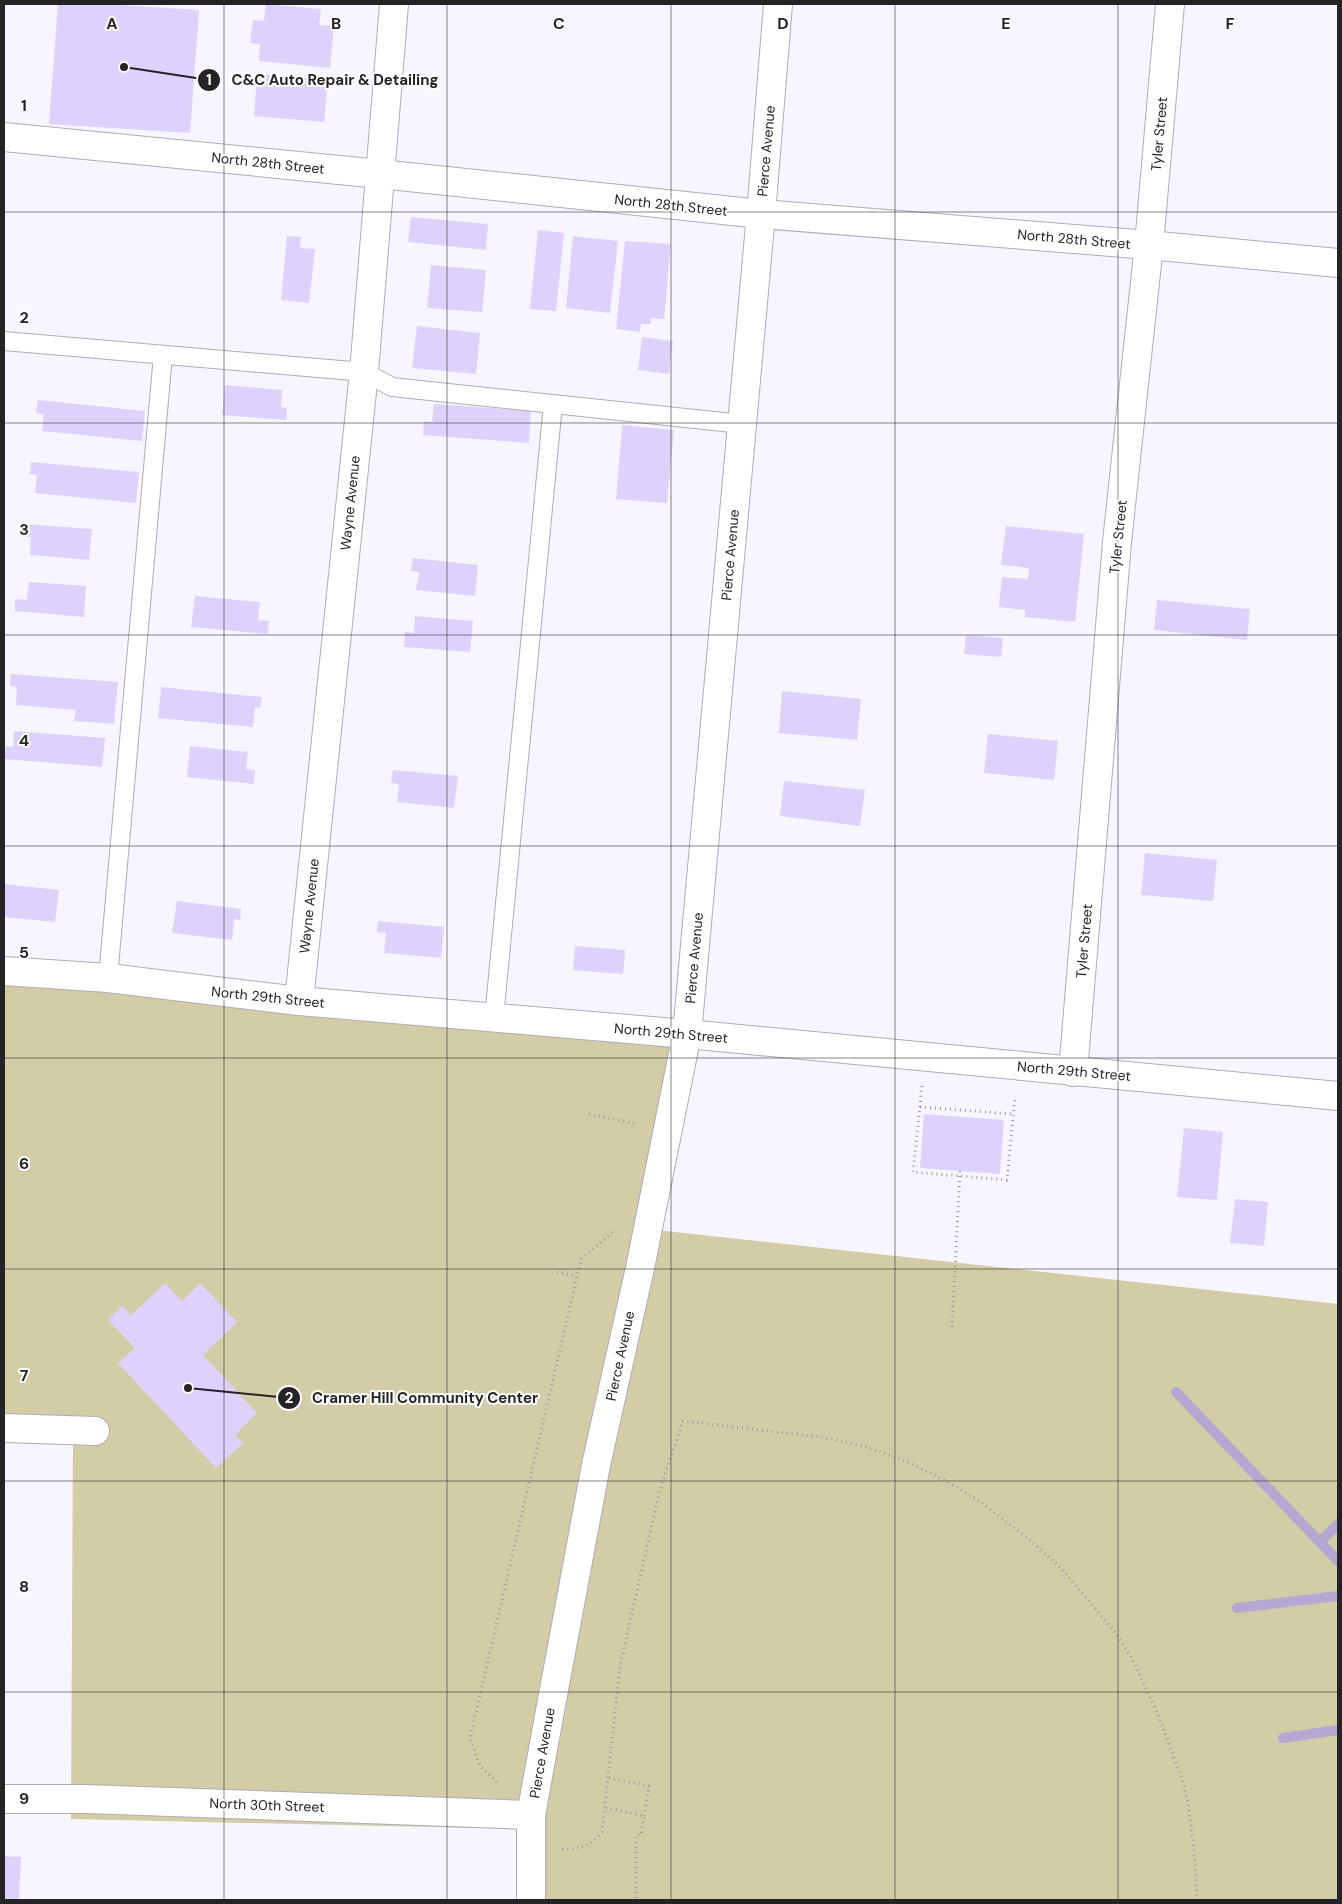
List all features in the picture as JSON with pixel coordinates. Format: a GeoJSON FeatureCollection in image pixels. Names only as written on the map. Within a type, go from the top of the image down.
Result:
{"type":"FeatureCollection","features":[{"type":"Feature","properties":{"kind":"street","name":"Wayne Avenue"},"geometry":{"type":"LineString","coordinates":[[299,1001],[364,372],[394,4]]}},
{"type":"Feature","properties":{"kind":"street","name":"Pierce Avenue"},"geometry":{"type":"LineString","coordinates":[[531,1900],[533,1806],[570,1598],[596,1465],[640,1268],[687,1034],[761,214],[778,4]]}},
{"type":"Feature","properties":{"kind":"street","name":"Tyler Street"},"geometry":{"type":"LineString","coordinates":[[1073,1072],[1117,542],[1149,245],[1170,4]]}},
{"type":"Feature","properties":{"kind":"street","name":"North 28th Street"},"geometry":{"type":"LineString","coordinates":[[4,137],[761,214],[1149,245],[1338,263]]}},
{"type":"Feature","properties":{"kind":"street","name":"North 29th Street"},"geometry":{"type":"LineString","coordinates":[[4,971],[108,978],[299,1001],[687,1034],[1338,1096]]}},
{"type":"Feature","properties":{"kind":"street"},"geometry":{"type":"LineString","coordinates":[[4,1428],[95,1431]]}},
{"type":"Feature","properties":{"kind":"street","name":"North 30th Street"},"geometry":{"type":"LineString","coordinates":[[4,1799],[533,1806]]}},
{"type":"Feature","properties":{"kind":"lane"},"geometry":{"type":"LineString","coordinates":[[4,341],[364,372],[392,387],[742,424]]}},
{"type":"Feature","properties":{"kind":"lane"},"geometry":{"type":"LineString","coordinates":[[108,978],[163,355]]}},
{"type":"Feature","properties":{"kind":"lane"},"geometry":{"type":"LineString","coordinates":[[494,1018],[553,404]]}},
{"type":"Feature","properties":{"kind":"path"},"geometry":{"type":"LineString","coordinates":[[922,1080],[913,1172],[960,1174],[1006,1180],[1015,1091]]}},
{"type":"Feature","properties":{"kind":"path"},"geometry":{"type":"LineString","coordinates":[[920,1107],[1013,1114]]}},
{"type":"Feature","properties":{"kind":"path"},"geometry":{"type":"LineString","coordinates":[[589,1114],[640,1125]]}},
{"type":"Feature","properties":{"kind":"path"},"geometry":{"type":"LineString","coordinates":[[952,1327],[960,1174]]}},
{"type":"Feature","properties":{"kind":"path"},"geometry":{"type":"LineString","coordinates":[[533,1806],[500,1785],[480,1766],[470,1738],[576,1276],[581,1259],[616,1227]]}},
{"type":"Feature","properties":{"kind":"path"},"geometry":{"type":"LineString","coordinates":[[557,1272],[576,1276]]}},
{"type":"Feature","properties":{"kind":"path"},"geometry":{"type":"LineString","coordinates":[[532,1848],[574,1849],[586,1847],[596,1841],[602,1832],[620,1666],[660,1489],[683,1421],[821,1437],[860,1445],[919,1467],[981,1502],[1032,1542],[1062,1569],[1110,1626],[1132,1658],[1152,1698],[1184,1786],[1193,1833],[1197,1900]]}},
{"type":"Feature","properties":{"kind":"path"},"geometry":{"type":"LineString","coordinates":[[609,1778],[649,1786],[641,1835],[636,1835],[636,1900]]}},
{"type":"Feature","properties":{"kind":"path"},"geometry":{"type":"LineString","coordinates":[[606,1808],[644,1816]]}},
{"type":"Feature","properties":{"kind":"shaded area"},"geometry":{"type":"Polygon","coordinates":[[[4,973],[700,1039],[657,1230],[1338,1304],[1338,1900],[519,1900],[519,1829],[71,1819],[73,1436],[4,1433],[4,973]]]}},
{"type":"Feature","properties":{"kind":"building"},"geometry":{"type":"Polygon","coordinates":[[[58,4],[105,4],[199,10],[190,133],[49,124],[58,4]]]}},
{"type":"Feature","properties":{"kind":"building"},"geometry":{"type":"Polygon","coordinates":[[[266,4],[321,9],[319,25],[334,26],[330,68],[259,61],[260,44],[250,43],[253,20],[264,21],[266,4]]]}},
{"type":"Feature","properties":{"kind":"building"},"geometry":{"type":"Polygon","coordinates":[[[257,74],[328,80],[324,122],[254,116],[257,74]]]}},
{"type":"Feature","properties":{"kind":"building"},"geometry":{"type":"Polygon","coordinates":[[[411,217],[488,224],[486,250],[408,242],[411,217]]]}},
{"type":"Feature","properties":{"kind":"building"},"geometry":{"type":"Polygon","coordinates":[[[538,230],[564,233],[556,311],[530,309],[538,230]]]}},
{"type":"Feature","properties":{"kind":"building"},"geometry":{"type":"Polygon","coordinates":[[[287,236],[301,237],[300,248],[315,249],[309,303],[281,300],[287,236]]]}},
{"type":"Feature","properties":{"kind":"building"},"geometry":{"type":"Polygon","coordinates":[[[573,236],[618,241],[610,313],[566,308],[573,236]]]}},
{"type":"Feature","properties":{"kind":"building"},"geometry":{"type":"Polygon","coordinates":[[[625,241],[671,244],[664,319],[651,318],[651,324],[641,324],[640,332],[616,329],[625,241]]]}},
{"type":"Feature","properties":{"kind":"building"},"geometry":{"type":"Polygon","coordinates":[[[431,265],[486,270],[482,312],[427,308],[431,265]]]}},
{"type":"Feature","properties":{"kind":"building"},"geometry":{"type":"Polygon","coordinates":[[[417,326],[480,333],[476,374],[412,368],[417,326]]]}},
{"type":"Feature","properties":{"kind":"building"},"geometry":{"type":"Polygon","coordinates":[[[642,337],[673,341],[669,374],[638,370],[642,337]]]}},
{"type":"Feature","properties":{"kind":"building"},"geometry":{"type":"Polygon","coordinates":[[[225,385],[282,390],[281,407],[287,408],[286,420],[222,415],[225,385]]]}},
{"type":"Feature","properties":{"kind":"building"},"geometry":{"type":"Polygon","coordinates":[[[38,400],[145,411],[142,441],[42,431],[44,414],[36,413],[38,400]]]}},
{"type":"Feature","properties":{"kind":"building"},"geometry":{"type":"Polygon","coordinates":[[[434,404],[531,411],[529,443],[423,435],[424,421],[432,422],[434,404]]]}},
{"type":"Feature","properties":{"kind":"building"},"geometry":{"type":"Polygon","coordinates":[[[622,425],[674,430],[667,503],[616,499],[622,425]]]}},
{"type":"Feature","properties":{"kind":"building"},"geometry":{"type":"Polygon","coordinates":[[[31,462],[139,472],[136,503],[35,493],[37,475],[30,474],[31,462]]]}},
{"type":"Feature","properties":{"kind":"building"},"geometry":{"type":"Polygon","coordinates":[[[24,524],[92,529],[89,560],[30,555],[31,537],[23,537],[24,524]]]}},
{"type":"Feature","properties":{"kind":"building"},"geometry":{"type":"Polygon","coordinates":[[[1006,526],[1084,534],[1075,622],[1025,617],[1025,610],[999,607],[1002,577],[1028,579],[1029,568],[1001,565],[1006,526]]]}},
{"type":"Feature","properties":{"kind":"building"},"geometry":{"type":"Polygon","coordinates":[[[413,558],[478,565],[475,596],[416,590],[419,572],[411,571],[413,558]]]}},
{"type":"Feature","properties":{"kind":"building"},"geometry":{"type":"Polygon","coordinates":[[[29,582],[86,586],[84,617],[15,611],[15,599],[27,600],[29,582]]]}},
{"type":"Feature","properties":{"kind":"building"},"geometry":{"type":"Polygon","coordinates":[[[195,596],[260,602],[258,620],[269,621],[268,634],[191,627],[195,596]]]}},
{"type":"Feature","properties":{"kind":"building"},"geometry":{"type":"Polygon","coordinates":[[[1157,600],[1250,609],[1247,640],[1154,630],[1157,600]]]}},
{"type":"Feature","properties":{"kind":"building"},"geometry":{"type":"Polygon","coordinates":[[[415,616],[473,621],[470,652],[404,647],[405,632],[414,633],[415,616]]]}},
{"type":"Feature","properties":{"kind":"building"},"geometry":{"type":"Polygon","coordinates":[[[966,635],[1003,638],[1001,657],[964,654],[966,635]]]}},
{"type":"Feature","properties":{"kind":"building"},"geometry":{"type":"Polygon","coordinates":[[[11,674],[118,682],[114,724],[74,721],[76,710],[16,705],[17,687],[10,686],[11,674]]]}},
{"type":"Feature","properties":{"kind":"building"},"geometry":{"type":"Polygon","coordinates":[[[161,687],[262,697],[260,708],[255,707],[253,727],[158,718],[161,687]]]}},
{"type":"Feature","properties":{"kind":"building"},"geometry":{"type":"Polygon","coordinates":[[[782,691],[861,699],[857,740],[779,733],[782,691]]]}},
{"type":"Feature","properties":{"kind":"building"},"geometry":{"type":"Polygon","coordinates":[[[14,731],[105,738],[102,767],[4,759],[6,746],[13,747],[14,731]]]}},
{"type":"Feature","properties":{"kind":"building"},"geometry":{"type":"Polygon","coordinates":[[[988,734],[1058,741],[1054,780],[984,773],[988,734]]]}},
{"type":"Feature","properties":{"kind":"building"},"geometry":{"type":"Polygon","coordinates":[[[190,746],[248,752],[246,769],[255,770],[254,784],[187,777],[190,746]]]}},
{"type":"Feature","properties":{"kind":"building"},"geometry":{"type":"Polygon","coordinates":[[[393,770],[458,776],[454,808],[397,802],[399,784],[391,783],[393,770]]]}},
{"type":"Feature","properties":{"kind":"building"},"geometry":{"type":"Polygon","coordinates":[[[784,781],[865,790],[860,826],[780,816],[784,781]]]}},
{"type":"Feature","properties":{"kind":"building"},"geometry":{"type":"Polygon","coordinates":[[[1145,853],[1217,860],[1213,901],[1141,895],[1145,853]]]}},
{"type":"Feature","properties":{"kind":"building"},"geometry":{"type":"Polygon","coordinates":[[[4,884],[59,890],[55,922],[4,917],[4,884]]]}},
{"type":"Feature","properties":{"kind":"building"},"geometry":{"type":"Polygon","coordinates":[[[177,901],[241,909],[240,920],[234,919],[232,940],[172,933],[177,901]]]}},
{"type":"Feature","properties":{"kind":"building"},"geometry":{"type":"Polygon","coordinates":[[[378,921],[444,927],[441,958],[384,953],[386,933],[377,932],[378,921]]]}},
{"type":"Feature","properties":{"kind":"building"},"geometry":{"type":"Polygon","coordinates":[[[575,946],[625,950],[623,974],[573,970],[575,946]]]}},
{"type":"Feature","properties":{"kind":"building"},"geometry":{"type":"Polygon","coordinates":[[[924,1114],[1004,1120],[1000,1174],[920,1168],[924,1114]]]}},
{"type":"Feature","properties":{"kind":"building"},"geometry":{"type":"Polygon","coordinates":[[[1184,1128],[1223,1132],[1217,1200],[1177,1197],[1184,1128]]]}},
{"type":"Feature","properties":{"kind":"building"},"geometry":{"type":"Polygon","coordinates":[[[1235,1199],[1268,1202],[1264,1246],[1230,1243],[1235,1199]]]}},
{"type":"Feature","properties":{"kind":"building"},"geometry":{"type":"Polygon","coordinates":[[[165,1283],[182,1301],[200,1283],[237,1322],[203,1355],[257,1413],[235,1435],[243,1443],[216,1468],[118,1363],[135,1348],[108,1320],[122,1306],[131,1315],[165,1283]]]}},
{"type":"Feature","properties":{"kind":"building"},"geometry":{"type":"Polygon","coordinates":[[[4,1856],[21,1857],[19,1900],[4,1900],[4,1856]]]}},
{"type":"Feature","properties":{"kind":"waterway"},"geometry":{"type":"LineString","coordinates":[[1176,1392],[1338,1561]]}},
{"type":"Feature","properties":{"kind":"waterway"},"geometry":{"type":"LineString","coordinates":[[1320,1542],[1338,1524]]}},
{"type":"Feature","properties":{"kind":"waterway"},"geometry":{"type":"LineString","coordinates":[[1237,1608],[1338,1596]]}},
{"type":"Feature","properties":{"kind":"waterway"},"geometry":{"type":"LineString","coordinates":[[1283,1738],[1338,1730]]}},
{"type":"Feature","properties":{"kind":"place","name":"C&C Auto Repair & Detailing"},"geometry":{"type":"Point","coordinates":[124,67]}},
{"type":"Feature","properties":{"kind":"place","name":"Cramer Hill Community Center"},"geometry":{"type":"Point","coordinates":[188,1388]}}]}
